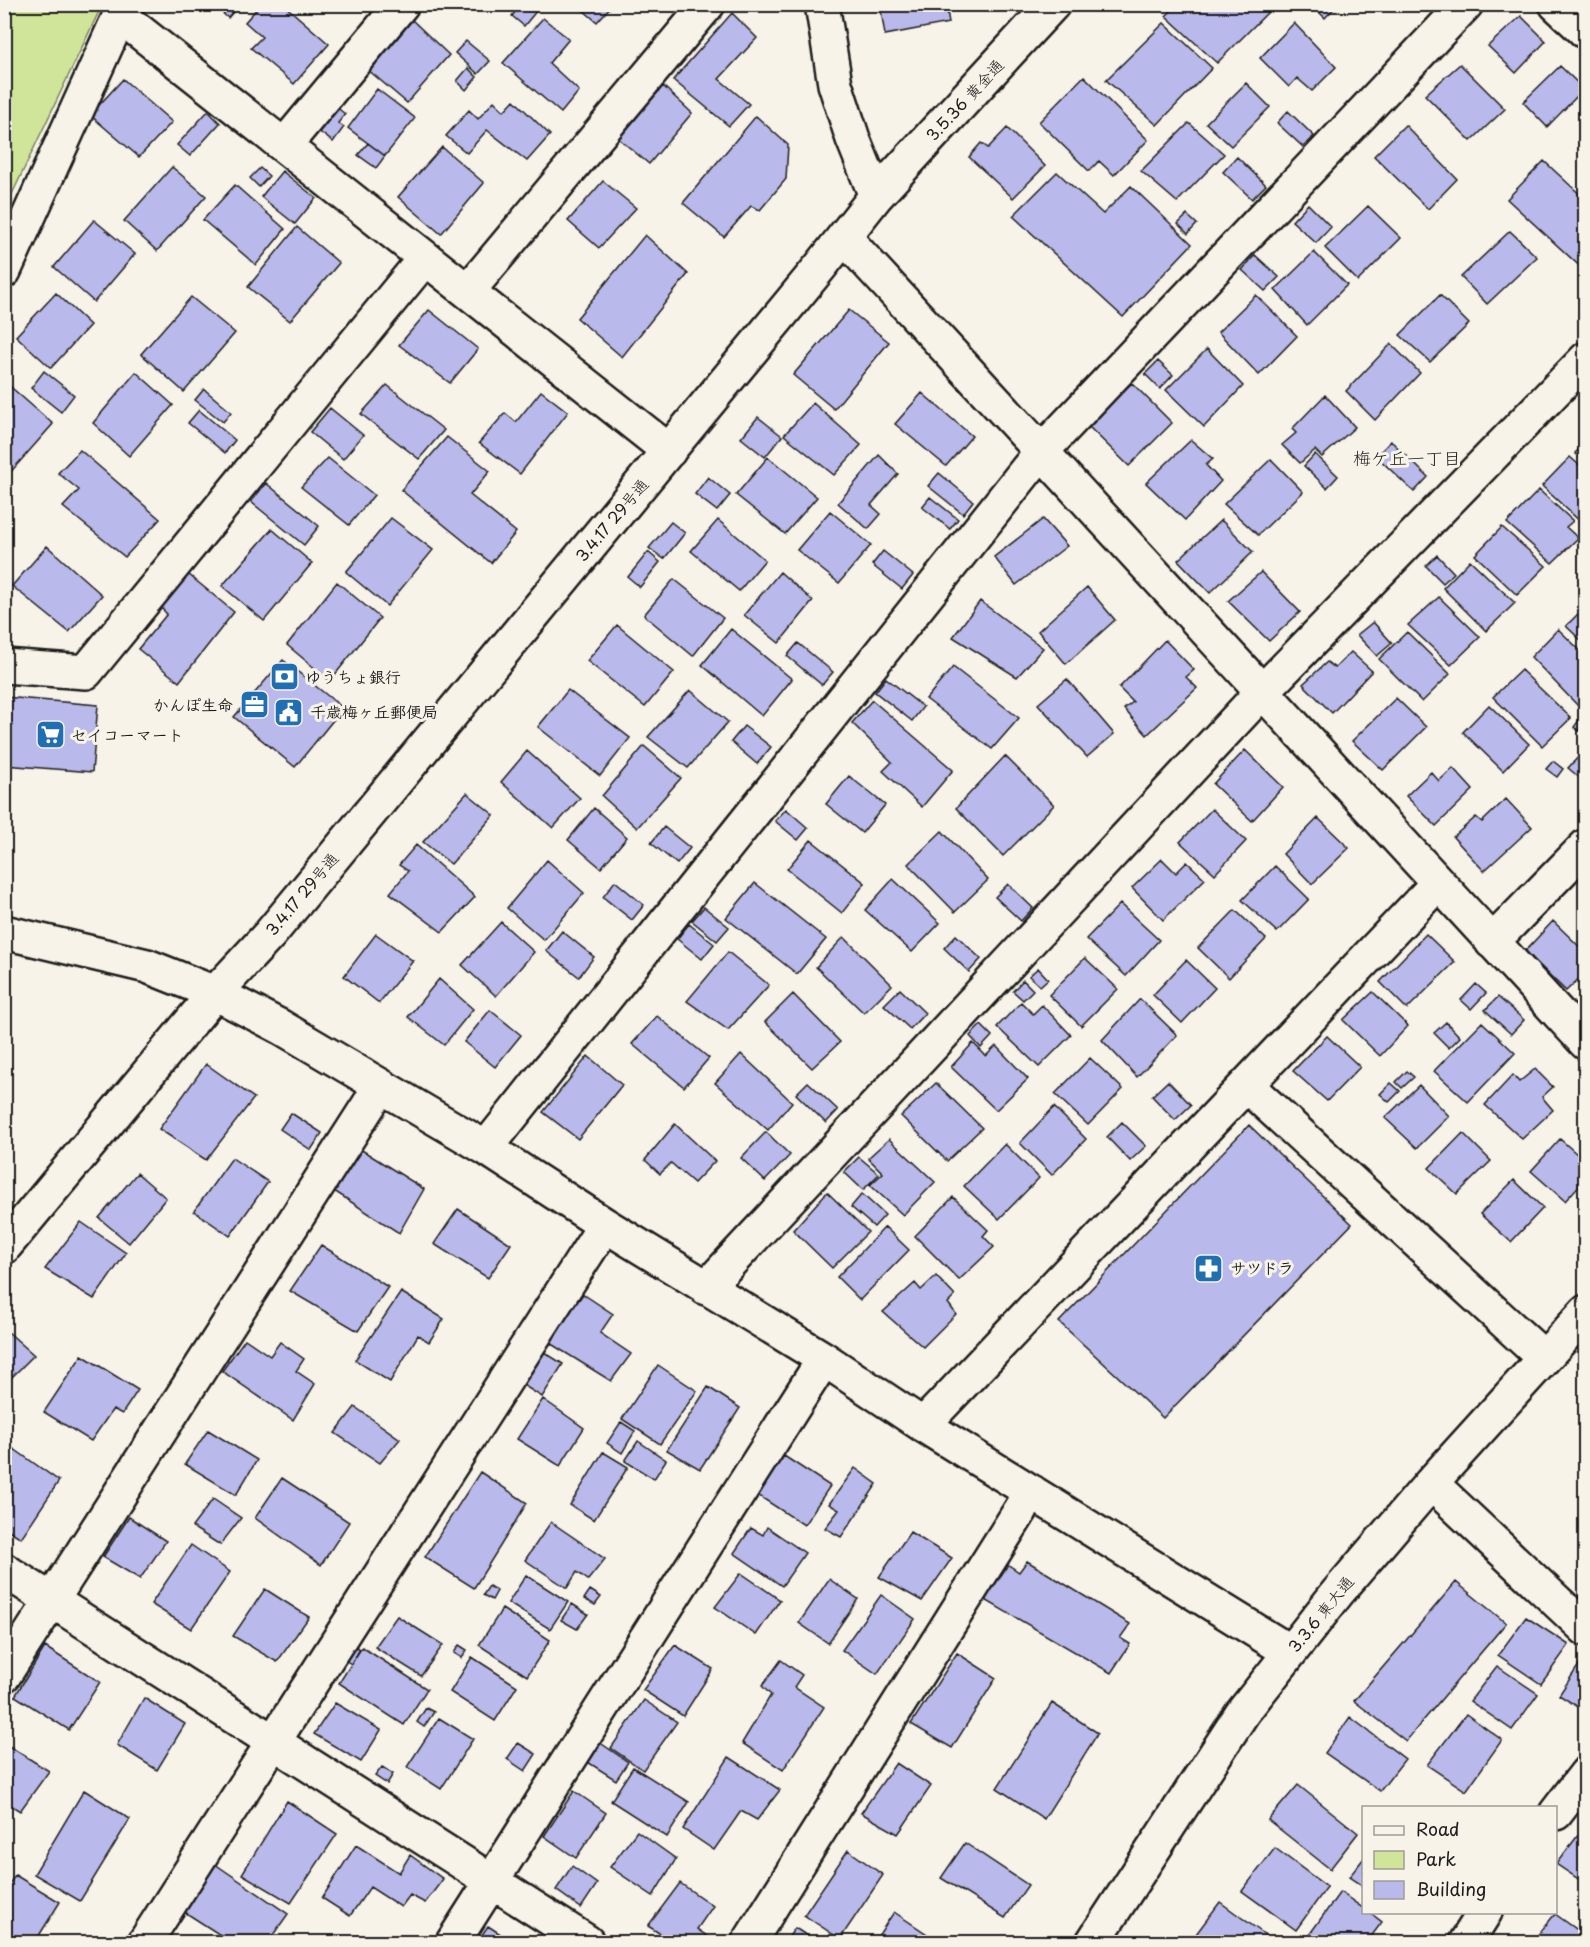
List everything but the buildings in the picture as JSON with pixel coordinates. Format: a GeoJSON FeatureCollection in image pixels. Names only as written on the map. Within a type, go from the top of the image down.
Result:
{"type":"FeatureCollection","features":[{"type":"Feature","properties":{"kind":"street"},"geometry":{"type":"LineString","coordinates":[[284,146],[402,4]]}},
{"type":"Feature","properties":{"kind":"street"},"geometry":{"type":"LineString","coordinates":[[468,291],[708,4]]}},
{"type":"Feature","properties":{"kind":"street"},"geometry":{"type":"LineString","coordinates":[[822,4],[835,84],[853,139],[876,196]]}},
{"type":"Feature","properties":{"kind":"street","name":"3.5.36 黄金通"},"geometry":{"type":"LineString","coordinates":[[876,196],[1053,4]]}},
{"type":"Feature","properties":{"kind":"street"},"geometry":{"type":"LineString","coordinates":[[486,1148],[1041,452],[1466,4]]}},
{"type":"Feature","properties":{"kind":"street"},"geometry":{"type":"LineString","coordinates":[[1556,4],[1586,32]]}},
{"type":"Feature","properties":{"kind":"street"},"geometry":{"type":"LineString","coordinates":[[4,271],[122,10],[284,146],[669,451]]}},
{"type":"Feature","properties":{"kind":"street","name":"3.4.17 29号通"},"geometry":{"type":"LineString","coordinates":[[4,1247],[215,993],[270,934],[669,451],[876,196]]}},
{"type":"Feature","properties":{"kind":"street"},"geometry":{"type":"LineString","coordinates":[[844,237],[1586,1043]]}},
{"type":"Feature","properties":{"kind":"street"},"geometry":{"type":"LineString","coordinates":[[4,666],[86,672],[425,258]]}},
{"type":"Feature","properties":{"kind":"street"},"geometry":{"type":"LineString","coordinates":[[706,1288],[1262,692],[1586,359]]}},
{"type":"Feature","properties":{"kind":"street"},"geometry":{"type":"LineString","coordinates":[[1492,942],[1586,846]]}},
{"type":"Feature","properties":{"kind":"street"},"geometry":{"type":"LineString","coordinates":[[923,1425],[1438,883]]}},
{"type":"Feature","properties":{"kind":"street"},"geometry":{"type":"LineString","coordinates":[[4,932],[147,966],[215,993],[281,1027],[486,1148],[605,1225],[824,1359],[923,1425],[1290,1652]]}},
{"type":"Feature","properties":{"kind":"street"},"geometry":{"type":"LineString","coordinates":[[1246,1084],[1544,1358]]}},
{"type":"Feature","properties":{"kind":"street"},"geometry":{"type":"LineString","coordinates":[[4,1676],[381,1086]]}},
{"type":"Feature","properties":{"kind":"street"},"geometry":{"type":"LineString","coordinates":[[146,1942],[605,1225]]}},
{"type":"Feature","properties":{"kind":"street","name":"3.3.6 東大通"},"geometry":{"type":"LineString","coordinates":[[1093,1942],[1243,1712],[1431,1483],[1586,1312]]}},
{"type":"Feature","properties":{"kind":"street"},"geometry":{"type":"LineString","coordinates":[[453,1942],[824,1359]]}},
{"type":"Feature","properties":{"kind":"street"},"geometry":{"type":"LineString","coordinates":[[1431,1483],[1586,1629]]}},
{"type":"Feature","properties":{"kind":"street"},"geometry":{"type":"LineString","coordinates":[[749,1942],[1032,1492]]}},
{"type":"Feature","properties":{"kind":"street"},"geometry":{"type":"LineString","coordinates":[[4,1570],[587,1942]]}},
{"type":"Feature","properties":{"kind":"street"},"geometry":{"type":"LineString","coordinates":[[1557,1812],[1586,1774]]}},
{"type":"Feature","properties":{"kind":"street"},"geometry":{"type":"LineString","coordinates":[[1466,1942],[1484,1914]]}},
{"type":"Feature","properties":{"kind":"green space"},"geometry":{"type":"Polygon","coordinates":[[[4,5],[102,5],[5,209],[4,5]]]}},
{"type":"Feature","properties":{"kind":"place","name":"ゆうちょ銀行"},"geometry":{"type":"Point","coordinates":[284,677]}},
{"type":"Feature","properties":{"kind":"place","name":"かんぽ生命"},"geometry":{"type":"Point","coordinates":[254,705]}},
{"type":"Feature","properties":{"kind":"place","name":"千歳梅ヶ丘郵便局"},"geometry":{"type":"Point","coordinates":[289,712]}},
{"type":"Feature","properties":{"kind":"place","name":"セイコーマート"},"geometry":{"type":"Point","coordinates":[50,735]}},
{"type":"Feature","properties":{"kind":"place","name":"サツドラ"},"geometry":{"type":"Point","coordinates":[1209,1268]}},
{"type":"Feature","properties":{"kind":"district","name":"梅ケ丘一丁目"},"geometry":{"type":"Point","coordinates":[1407,459]}}]}
